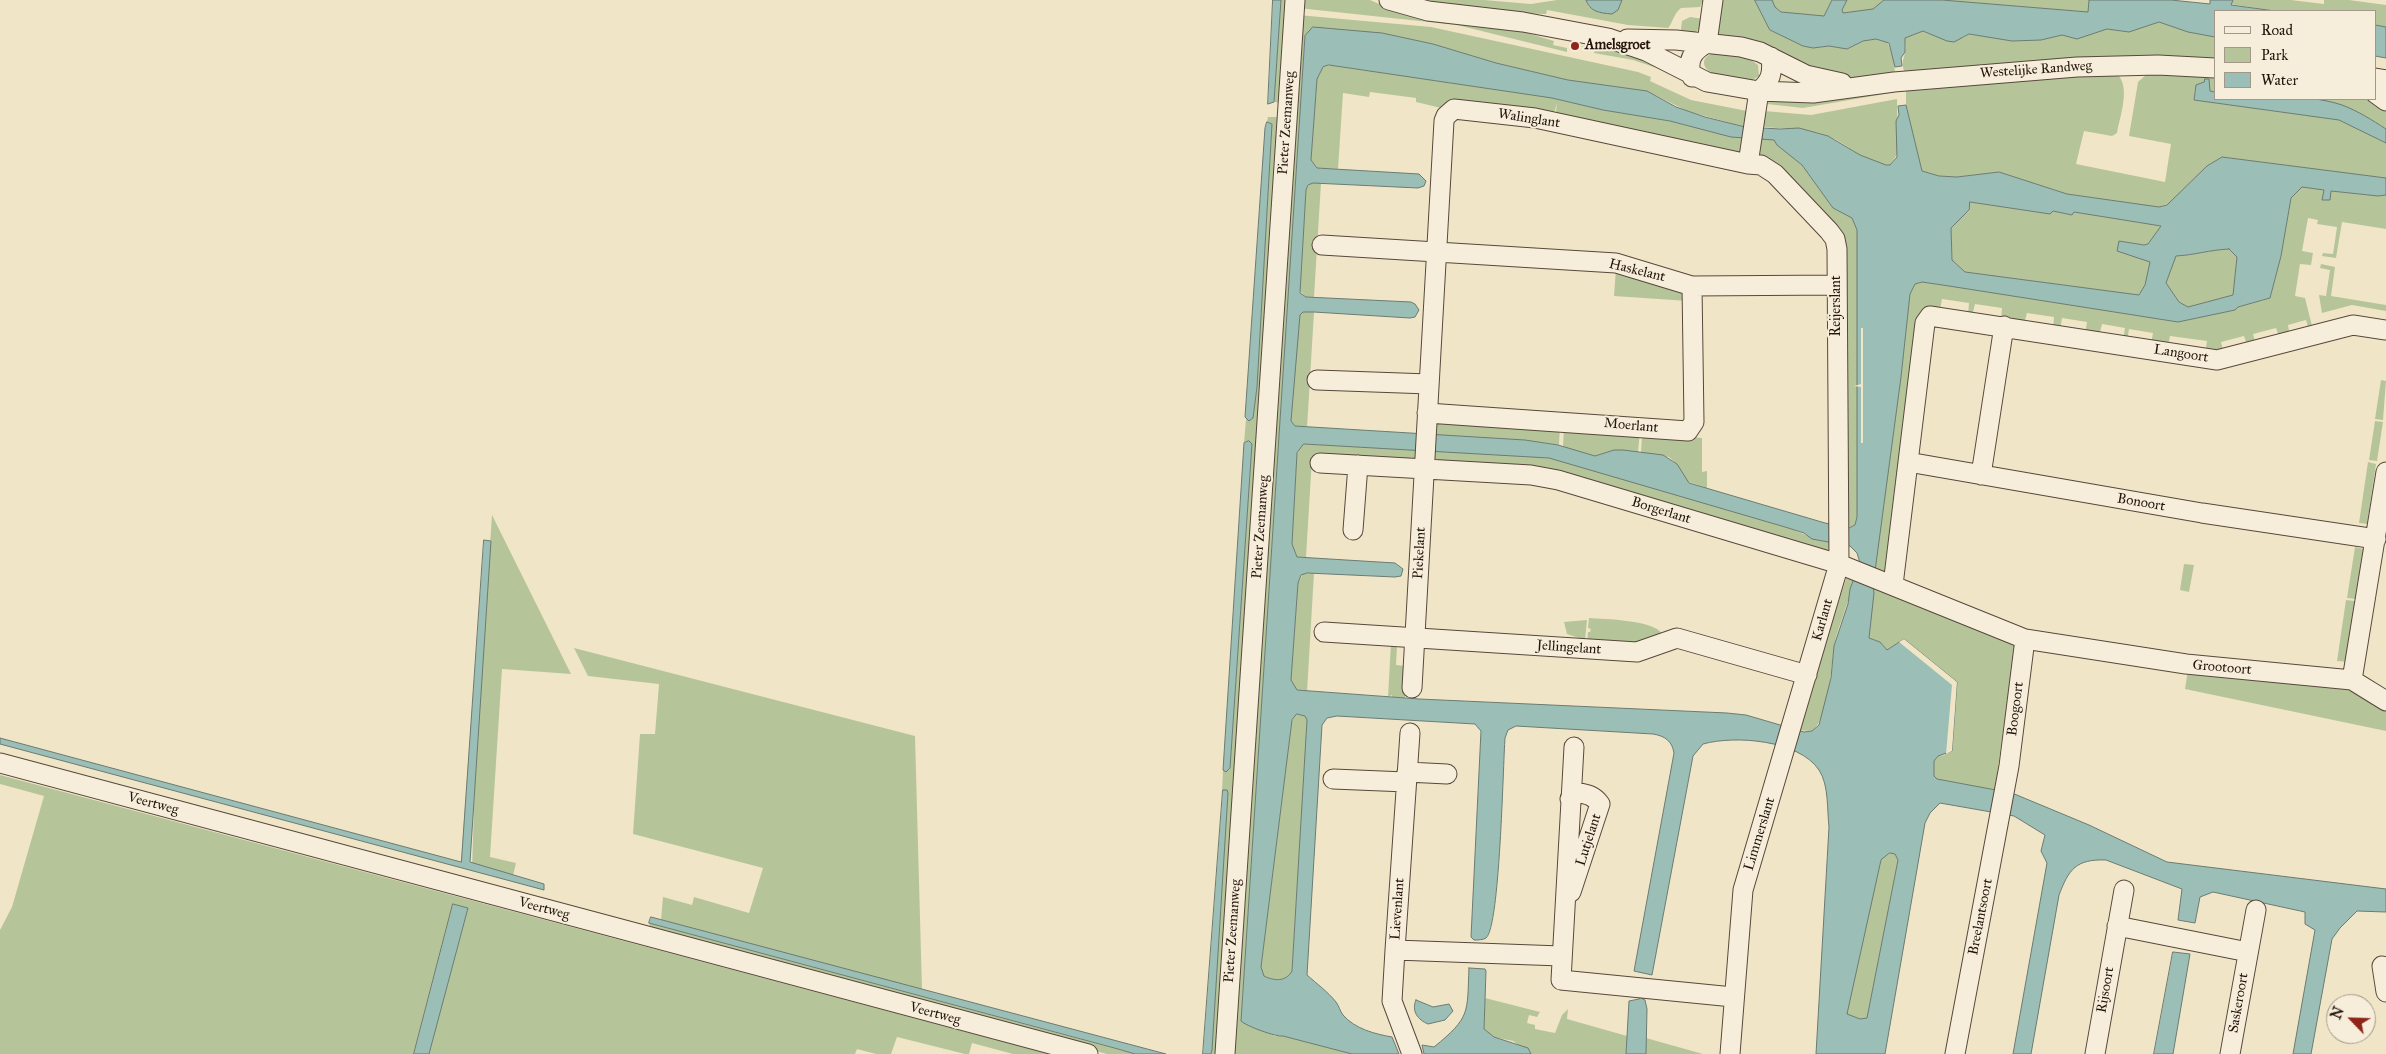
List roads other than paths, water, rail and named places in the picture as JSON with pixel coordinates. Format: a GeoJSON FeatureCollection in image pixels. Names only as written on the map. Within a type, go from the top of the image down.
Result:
{"type":"FeatureCollection","features":[{"type":"Feature","properties":{"kind":"street","name":"Pieter Zeemanweg"},"geometry":{"type":"LineString","coordinates":[[1225,1054],[1295,0]]}},
{"type":"Feature","properties":{"kind":"street","name":"Westelijke Randweg"},"geometry":{"type":"LineString","coordinates":[[1389,0],[1428,11],[1523,22],[1608,38],[1707,43],[1741,47],[1771,57],[1806,75],[1858,85]]}},
{"type":"Feature","properties":{"kind":"street"},"geometry":{"type":"LineString","coordinates":[[1692,77],[1690,70],[1691,57],[1698,48],[1707,43],[1714,0]]}},
{"type":"Feature","properties":{"kind":"street","name":"Westelijke Randweg"},"geometry":{"type":"LineString","coordinates":[[1608,38],[1646,52],[1692,77],[1714,84],[1759,92],[1807,93],[1858,85],[2095,66],[2158,64],[2214,68]]}},
{"type":"Feature","properties":{"kind":"street"},"geometry":{"type":"LineString","coordinates":[[1749,157],[1759,92],[1766,86],[1772,74],[1771,57]]}},
{"type":"Feature","properties":{"kind":"street","name":"Walinglant"},"geometry":{"type":"LineString","coordinates":[[1424,466],[1444,122],[1446,116],[1454,109],[1535,118],[1749,157]]}},
{"type":"Feature","properties":{"kind":"street","name":"Reijerslant"},"geometry":{"type":"LineString","coordinates":[[1749,157],[1774,174],[1830,231],[1835,239],[1837,249],[1838,521],[1843,560]]}},
{"type":"Feature","properties":{"kind":"street"},"geometry":{"type":"LineString","coordinates":[[1322,245],[1436,252]]}},
{"type":"Feature","properties":{"kind":"street","name":"Haskelant"},"geometry":{"type":"LineString","coordinates":[[1436,252],[1616,263],[1692,286],[1837,285]]}},
{"type":"Feature","properties":{"kind":"street","name":"Moerlant"},"geometry":{"type":"LineString","coordinates":[[1426,418],[1688,431],[1694,422],[1692,286]]}},
{"type":"Feature","properties":{"kind":"street","name":"Langoort"},"geometry":{"type":"LineString","coordinates":[[1886,582],[1908,462],[1927,319],[1937,316],[2217,360],[2353,325],[2386,330]]}},
{"type":"Feature","properties":{"kind":"street"},"geometry":{"type":"LineString","coordinates":[[1980,475],[2004,326]]}},
{"type":"Feature","properties":{"kind":"street"},"geometry":{"type":"LineString","coordinates":[[1317,380],[1429,384]]}},
{"type":"Feature","properties":{"kind":"street","name":"Bonoort"},"geometry":{"type":"LineString","coordinates":[[1908,462],[2202,513],[2376,539]]}},
{"type":"Feature","properties":{"kind":"street"},"geometry":{"type":"LineString","coordinates":[[1320,464],[1424,466]]}},
{"type":"Feature","properties":{"kind":"street"},"geometry":{"type":"LineString","coordinates":[[1353,530],[1358,465]]}},
{"type":"Feature","properties":{"kind":"street","name":"Borgerlant"},"geometry":{"type":"LineString","coordinates":[[1424,466],[1531,475],[1558,480],[1843,560],[1886,582]]}},
{"type":"Feature","properties":{"kind":"street","name":"Piekelant"},"geometry":{"type":"LineString","coordinates":[[1415,638],[1424,466]]}},
{"type":"Feature","properties":{"kind":"street"},"geometry":{"type":"LineString","coordinates":[[2386,472],[2352,680],[2386,701]]}},
{"type":"Feature","properties":{"kind":"street","name":"Karlant"},"geometry":{"type":"LineString","coordinates":[[1807,675],[1843,560]]}},
{"type":"Feature","properties":{"kind":"street","name":"Grootoort"},"geometry":{"type":"LineString","coordinates":[[1886,582],[2025,639],[2186,664],[2352,680]]}},
{"type":"Feature","properties":{"kind":"street","name":"Jellingelant"},"geometry":{"type":"LineString","coordinates":[[1324,632],[1638,652],[1677,638],[1807,675]]}},
{"type":"Feature","properties":{"kind":"street"},"geometry":{"type":"LineString","coordinates":[[1412,688],[1415,638]]}},
{"type":"Feature","properties":{"kind":"street","name":"Boogoort"},"geometry":{"type":"LineString","coordinates":[[2006,779],[2025,639]]}},
{"type":"Feature","properties":{"kind":"street","name":"Limmerslant"},"geometry":{"type":"LineString","coordinates":[[1730,1054],[1743,890],[1807,675]]}},
{"type":"Feature","properties":{"kind":"street","name":"Lievenlant"},"geometry":{"type":"LineString","coordinates":[[1410,733],[1395,950],[1561,956]]}},
{"type":"Feature","properties":{"kind":"street","name":"Lutjelant"},"geometry":{"type":"LineString","coordinates":[[1574,747],[1561,980],[1733,998]]}},
{"type":"Feature","properties":{"kind":"street","name":"Veertweg"},"geometry":{"type":"LineString","coordinates":[[0,763],[1088,1054]]}},
{"type":"Feature","properties":{"kind":"street"},"geometry":{"type":"LineString","coordinates":[[1332,779],[1447,774]]}},
{"type":"Feature","properties":{"kind":"street","name":"Breelantsoort"},"geometry":{"type":"LineString","coordinates":[[1955,1054],[2006,779]]}},
{"type":"Feature","properties":{"kind":"street","name":"Lutjelant"},"geometry":{"type":"LineString","coordinates":[[1564,910],[1600,804],[1596,797],[1586,794],[1578,793],[1570,799]]}},
{"type":"Feature","properties":{"kind":"street","name":"Rijsoort"},"geometry":{"type":"LineString","coordinates":[[2094,1054],[2124,890]]}},
{"type":"Feature","properties":{"kind":"street","name":"Saskeroort"},"geometry":{"type":"LineString","coordinates":[[2230,1054],[2256,910]]}},
{"type":"Feature","properties":{"kind":"street"},"geometry":{"type":"LineString","coordinates":[[2117,926],[2248,952]]}},
{"type":"Feature","properties":{"kind":"street"},"geometry":{"type":"LineString","coordinates":[[1395,950],[1392,1001],[1412,1054]]}},
{"type":"Feature","properties":{"kind":"street"},"geometry":{"type":"LineString","coordinates":[[2382,966],[2386,992]]}},
{"type":"Feature","properties":{"kind":"water"},"geometry":{"type":"Polygon","coordinates":[[[1273,0],[1281,0],[1274,102],[1268,104],[1273,0]]]}},
{"type":"Feature","properties":{"kind":"water"},"geometry":{"type":"Polygon","coordinates":[[[1586,0],[1622,0],[1618,10],[1612,14],[1593,9],[1586,0]]]}},
{"type":"Feature","properties":{"kind":"water"},"geometry":{"type":"Polygon","coordinates":[[[1755,0],[1772,0],[1775,7],[1781,12],[1824,16],[1832,0],[1847,0],[1842,10],[1843,13],[1873,9],[1884,0],[1942,0],[2088,12],[2089,0],[2171,0],[2210,4],[2210,0],[2233,0],[2231,5],[2268,10],[2214,10],[2214,37],[2188,32],[2159,22],[2129,32],[2107,29],[2077,39],[2062,35],[2041,40],[2012,41],[1969,34],[1954,42],[1923,31],[1905,38],[1905,52],[1901,58],[1902,66],[1895,67],[1889,43],[1876,39],[1863,41],[1847,49],[1829,46],[1813,48],[1803,46],[1770,30],[1755,0]]]}},
{"type":"Feature","properties":{"kind":"water"},"geometry":{"type":"Polygon","coordinates":[[[2376,25],[2386,27],[2386,58],[2376,56],[2376,25]]]}},
{"type":"Feature","properties":{"kind":"water"},"geometry":{"type":"Polygon","coordinates":[[[1313,27],[1382,33],[1433,44],[1496,63],[1568,80],[1647,91],[1676,107],[1705,117],[1745,127],[1799,128],[1828,136],[1860,155],[1886,165],[1890,165],[1897,157],[1896,121],[1899,115],[1898,106],[1906,105],[1922,171],[1939,176],[1957,177],[1999,172],[2067,194],[2159,207],[2167,205],[2207,166],[2222,157],[2386,178],[2386,195],[2378,196],[2331,191],[2330,200],[2322,200],[2324,190],[2302,187],[2291,198],[2281,256],[2270,298],[2238,307],[2235,310],[2178,322],[1922,282],[1915,284],[1910,294],[1901,377],[1873,586],[1874,593],[1869,638],[1880,642],[1887,650],[1904,639],[1957,682],[1952,751],[1938,756],[1934,761],[1934,776],[1937,779],[2012,793],[2089,825],[2167,862],[2386,889],[2386,912],[2357,911],[2332,939],[2311,1054],[2293,1054],[2315,930],[2305,924],[2305,912],[2213,892],[2200,897],[2195,923],[2178,920],[2182,889],[2106,860],[2096,860],[2087,861],[2075,867],[2066,878],[2059,895],[2031,1054],[2013,1054],[2047,863],[2041,851],[2045,835],[2014,816],[1940,803],[1930,813],[1925,823],[1885,1054],[1816,1054],[1829,827],[1826,790],[1819,770],[1810,760],[1782,746],[1765,742],[1748,740],[1716,741],[1703,744],[1693,756],[1652,975],[1634,971],[1674,753],[1672,745],[1661,736],[1653,734],[1516,726],[1508,730],[1505,738],[1495,906],[1491,927],[1486,938],[1474,940],[1471,937],[1481,731],[1475,724],[1337,716],[1327,718],[1322,725],[1307,975],[1333,998],[1343,1015],[1353,1024],[1372,1032],[1392,1037],[1399,1054],[1352,1054],[1268,1033],[1241,1021],[1305,36],[1313,27]],[[1329,65],[1323,67],[1317,79],[1311,160],[1317,168],[1419,174],[1426,181],[1424,186],[1418,188],[1313,183],[1308,185],[1306,190],[1300,293],[1306,297],[1411,302],[1419,310],[1415,317],[1410,318],[1303,312],[1300,315],[1291,421],[1295,426],[1525,440],[1558,445],[1595,456],[1614,450],[1663,455],[1677,464],[1689,483],[1825,523],[1849,528],[1855,525],[1857,517],[1857,230],[1852,218],[1833,208],[1802,165],[1777,145],[1774,140],[1731,137],[1670,121],[1603,110],[1552,98],[1329,65]],[[1970,202],[1969,210],[1951,228],[1952,260],[1965,272],[2139,295],[2145,285],[2150,262],[2117,251],[2119,241],[2148,244],[2161,226],[2074,212],[2072,215],[2053,211],[2050,214],[1970,202]],[[2229,249],[2176,256],[2166,283],[2179,302],[2188,307],[2233,295],[2237,257],[2229,249]],[[1304,444],[1297,453],[1292,544],[1297,557],[1395,563],[1403,569],[1401,576],[1395,577],[1307,573],[1301,575],[1298,583],[1291,680],[1297,690],[1419,699],[1727,713],[1746,715],[1804,732],[1812,731],[1819,725],[1831,678],[1834,646],[1848,604],[1850,589],[1860,563],[1857,553],[1850,546],[1812,539],[1804,533],[1785,527],[1549,458],[1304,444]],[[1297,714],[1292,720],[1261,967],[1264,976],[1276,980],[1283,979],[1292,971],[1307,720],[1305,716],[1297,714]],[[1890,853],[1881,860],[1847,1014],[1860,1019],[1867,1018],[1898,860],[1895,854],[1890,853]]]}},
{"type":"Feature","properties":{"kind":"water"},"geometry":{"type":"Polygon","coordinates":[[[2205,79],[2209,79],[2210,91],[2214,92],[2214,100],[2319,100],[2342,105],[2386,129],[2386,143],[2339,120],[2194,100],[2196,85],[2204,82],[2205,79]]]}},
{"type":"Feature","properties":{"kind":"water"},"geometry":{"type":"Polygon","coordinates":[[[1267,122],[1272,124],[1257,387],[1253,418],[1249,421],[1245,417],[1265,128],[1267,122]]]}},
{"type":"Feature","properties":{"kind":"water"},"geometry":{"type":"Polygon","coordinates":[[[1249,441],[1252,444],[1230,768],[1226,772],[1223,770],[1244,443],[1249,441]]]}},
{"type":"Feature","properties":{"kind":"water"},"geometry":{"type":"Polygon","coordinates":[[[484,540],[491,541],[470,862],[544,884],[544,890],[0,744],[0,738],[461,862],[484,540]]]}},
{"type":"Feature","properties":{"kind":"water"},"geometry":{"type":"Polygon","coordinates":[[[1223,790],[1227,790],[1228,793],[1212,1050],[1211,1054],[1203,1054],[1223,790]]]}},
{"type":"Feature","properties":{"kind":"water"},"geometry":{"type":"Polygon","coordinates":[[[453,904],[468,908],[429,1054],[414,1054],[453,904]]]}},
{"type":"Feature","properties":{"kind":"water"},"geometry":{"type":"Polygon","coordinates":[[[651,917],[1166,1054],[1135,1054],[649,923],[651,917]]]}},
{"type":"Feature","properties":{"kind":"water"},"geometry":{"type":"Polygon","coordinates":[[[2173,952],[2190,954],[2173,1054],[2154,1054],[2173,952]]]}},
{"type":"Feature","properties":{"kind":"water"},"geometry":{"type":"Polygon","coordinates":[[[1469,968],[1485,969],[1486,971],[1484,1029],[1494,1037],[1528,1048],[1531,1054],[1424,1054],[1422,1045],[1434,1047],[1461,1021],[1467,1005],[1469,968]]]}},
{"type":"Feature","properties":{"kind":"water"},"geometry":{"type":"Polygon","coordinates":[[[1639,997],[1645,1000],[1647,1009],[1646,1054],[1626,1054],[1629,1001],[1639,999],[1639,997]]]}},
{"type":"Feature","properties":{"kind":"water"},"geometry":{"type":"Polygon","coordinates":[[[1416,1000],[1433,1007],[1449,1004],[1453,1011],[1445,1020],[1428,1024],[1416,1015],[1414,1008],[1416,1000]]]}},
{"type":"Feature","properties":{"kind":"place","name":"Amelsgroet"},"geometry":{"type":"Point","coordinates":[1575,46]}}]}
